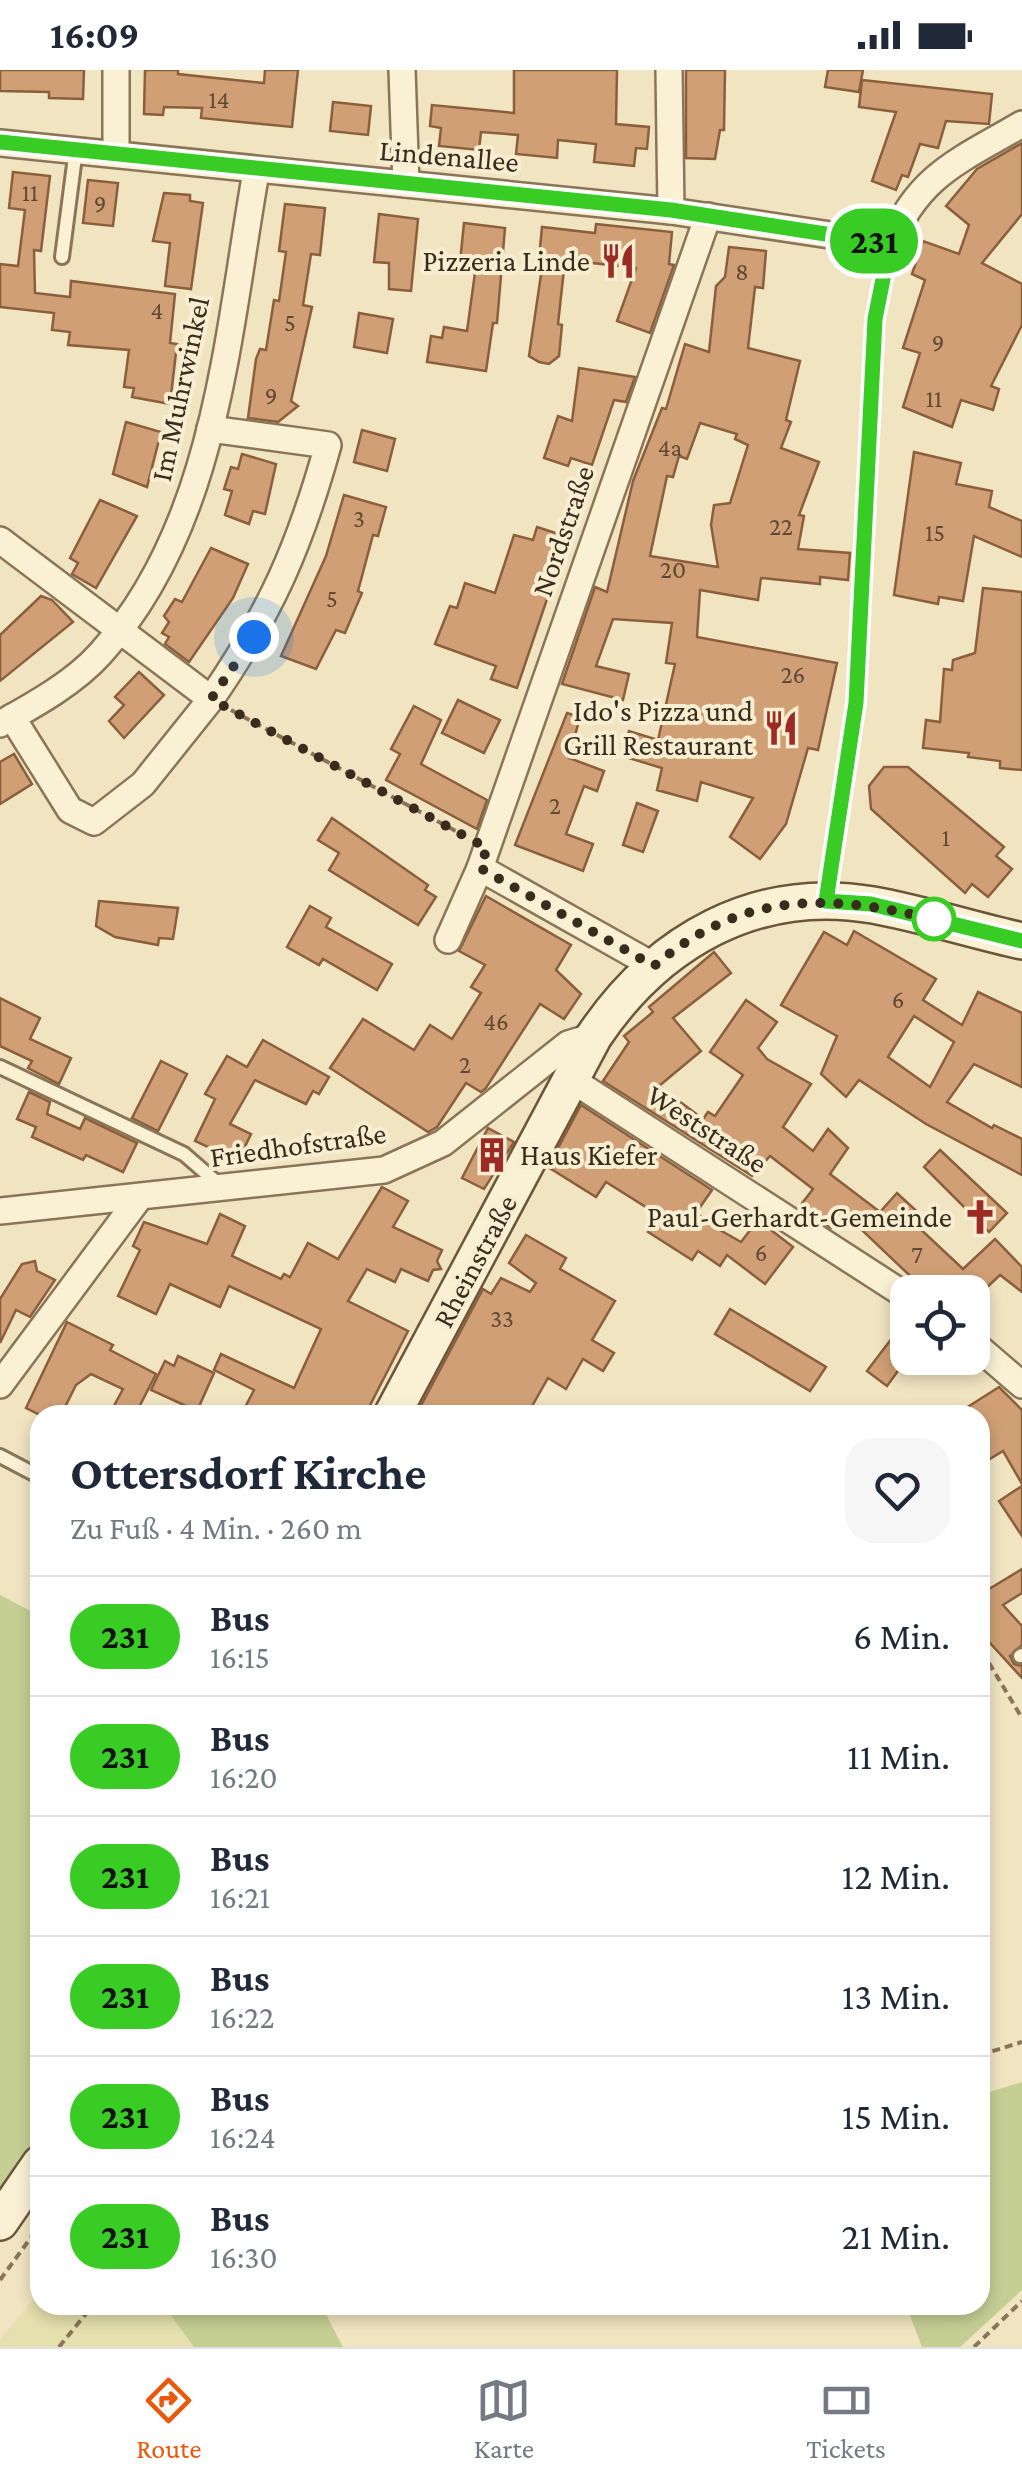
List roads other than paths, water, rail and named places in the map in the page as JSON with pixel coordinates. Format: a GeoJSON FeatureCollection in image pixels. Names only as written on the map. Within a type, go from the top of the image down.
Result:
{"type":"FeatureCollection","features":[{"type":"Feature","properties":{"kind":"main road","name":"Rheinstraße"},"geometry":{"type":"LineString","coordinates":[[397,1405],[594,1036],[614,1006],[654,966],[703,930],[732,916],[826,901],[871,904],[1022,940]]}},
{"type":"Feature","properties":{"kind":"main road"},"geometry":{"type":"LineString","coordinates":[[0,2222],[30,2178]]}},
{"type":"Feature","properties":{"kind":"street"},"geometry":{"type":"LineString","coordinates":[[116,70],[116,152]]}},
{"type":"Feature","properties":{"kind":"street"},"geometry":{"type":"LineString","coordinates":[[402,70],[406,184]]}},
{"type":"Feature","properties":{"kind":"street"},"geometry":{"type":"LineString","coordinates":[[669,70],[671,210]]}},
{"type":"Feature","properties":{"kind":"street","name":"Lindenallee"},"geometry":{"type":"LineString","coordinates":[[0,142],[116,152],[256,172],[671,210],[890,244],[915,195],[936,176],[1022,124]]}},
{"type":"Feature","properties":{"kind":"street","name":"Im Muhrwinkel"},"geometry":{"type":"LineString","coordinates":[[6,720],[77,676],[119,631],[154,581],[185,511],[210,429],[256,172]]}},
{"type":"Feature","properties":{"kind":"street","name":"Nordstraße"},"geometry":{"type":"LineString","coordinates":[[448,940],[483,858],[708,216]]}},
{"type":"Feature","properties":{"kind":"street"},"geometry":{"type":"LineString","coordinates":[[6,720],[70,810],[94,822],[143,784],[211,699],[272,604],[310,509],[328,445],[210,429]]}},
{"type":"Feature","properties":{"kind":"street"},"geometry":{"type":"LineString","coordinates":[[0,540],[211,699]]}},
{"type":"Feature","properties":{"kind":"street"},"geometry":{"type":"LineString","coordinates":[[483,858],[654,966]]}},
{"type":"Feature","properties":{"kind":"street","name":"Friedhofstraße"},"geometry":{"type":"LineString","coordinates":[[0,1211],[384,1170],[423,1156],[506,1096],[568,1044],[594,1036]]}},
{"type":"Feature","properties":{"kind":"street"},"geometry":{"type":"LineString","coordinates":[[506,1096],[564,1095]]}},
{"type":"Feature","properties":{"kind":"street","name":"Weststraße"},"geometry":{"type":"LineString","coordinates":[[564,1095],[890,1286]]}},
{"type":"Feature","properties":{"kind":"street"},"geometry":{"type":"LineString","coordinates":[[0,1385],[140,1198]]}},
{"type":"Feature","properties":{"kind":"street"},"geometry":{"type":"LineString","coordinates":[[990,1357],[1022,1384]]}},
{"type":"Feature","properties":{"kind":"lane"},"geometry":{"type":"LineString","coordinates":[[62,258],[76,149]]}},
{"type":"Feature","properties":{"kind":"lane"},"geometry":{"type":"LineString","coordinates":[[0,1066],[184,1154],[224,1189]]}},
{"type":"Feature","properties":{"kind":"lane"},"geometry":{"type":"LineString","coordinates":[[0,1456],[30,1472]]}},
{"type":"Feature","properties":{"kind":"place","name":"Pizzeria Linde"},"geometry":{"type":"Point","coordinates":[618,261]}},
{"type":"Feature","properties":{"kind":"place","name":"Ido's Pizza und Grill Restaurant"},"geometry":{"type":"Point","coordinates":[781,728]}},
{"type":"Feature","properties":{"kind":"place","name":"Haus Kiefer"},"geometry":{"type":"Point","coordinates":[492,1155]}},
{"type":"Feature","properties":{"kind":"place","name":"Paul-Gerhardt-Gemeinde"},"geometry":{"type":"Point","coordinates":[980,1217]}}]}
